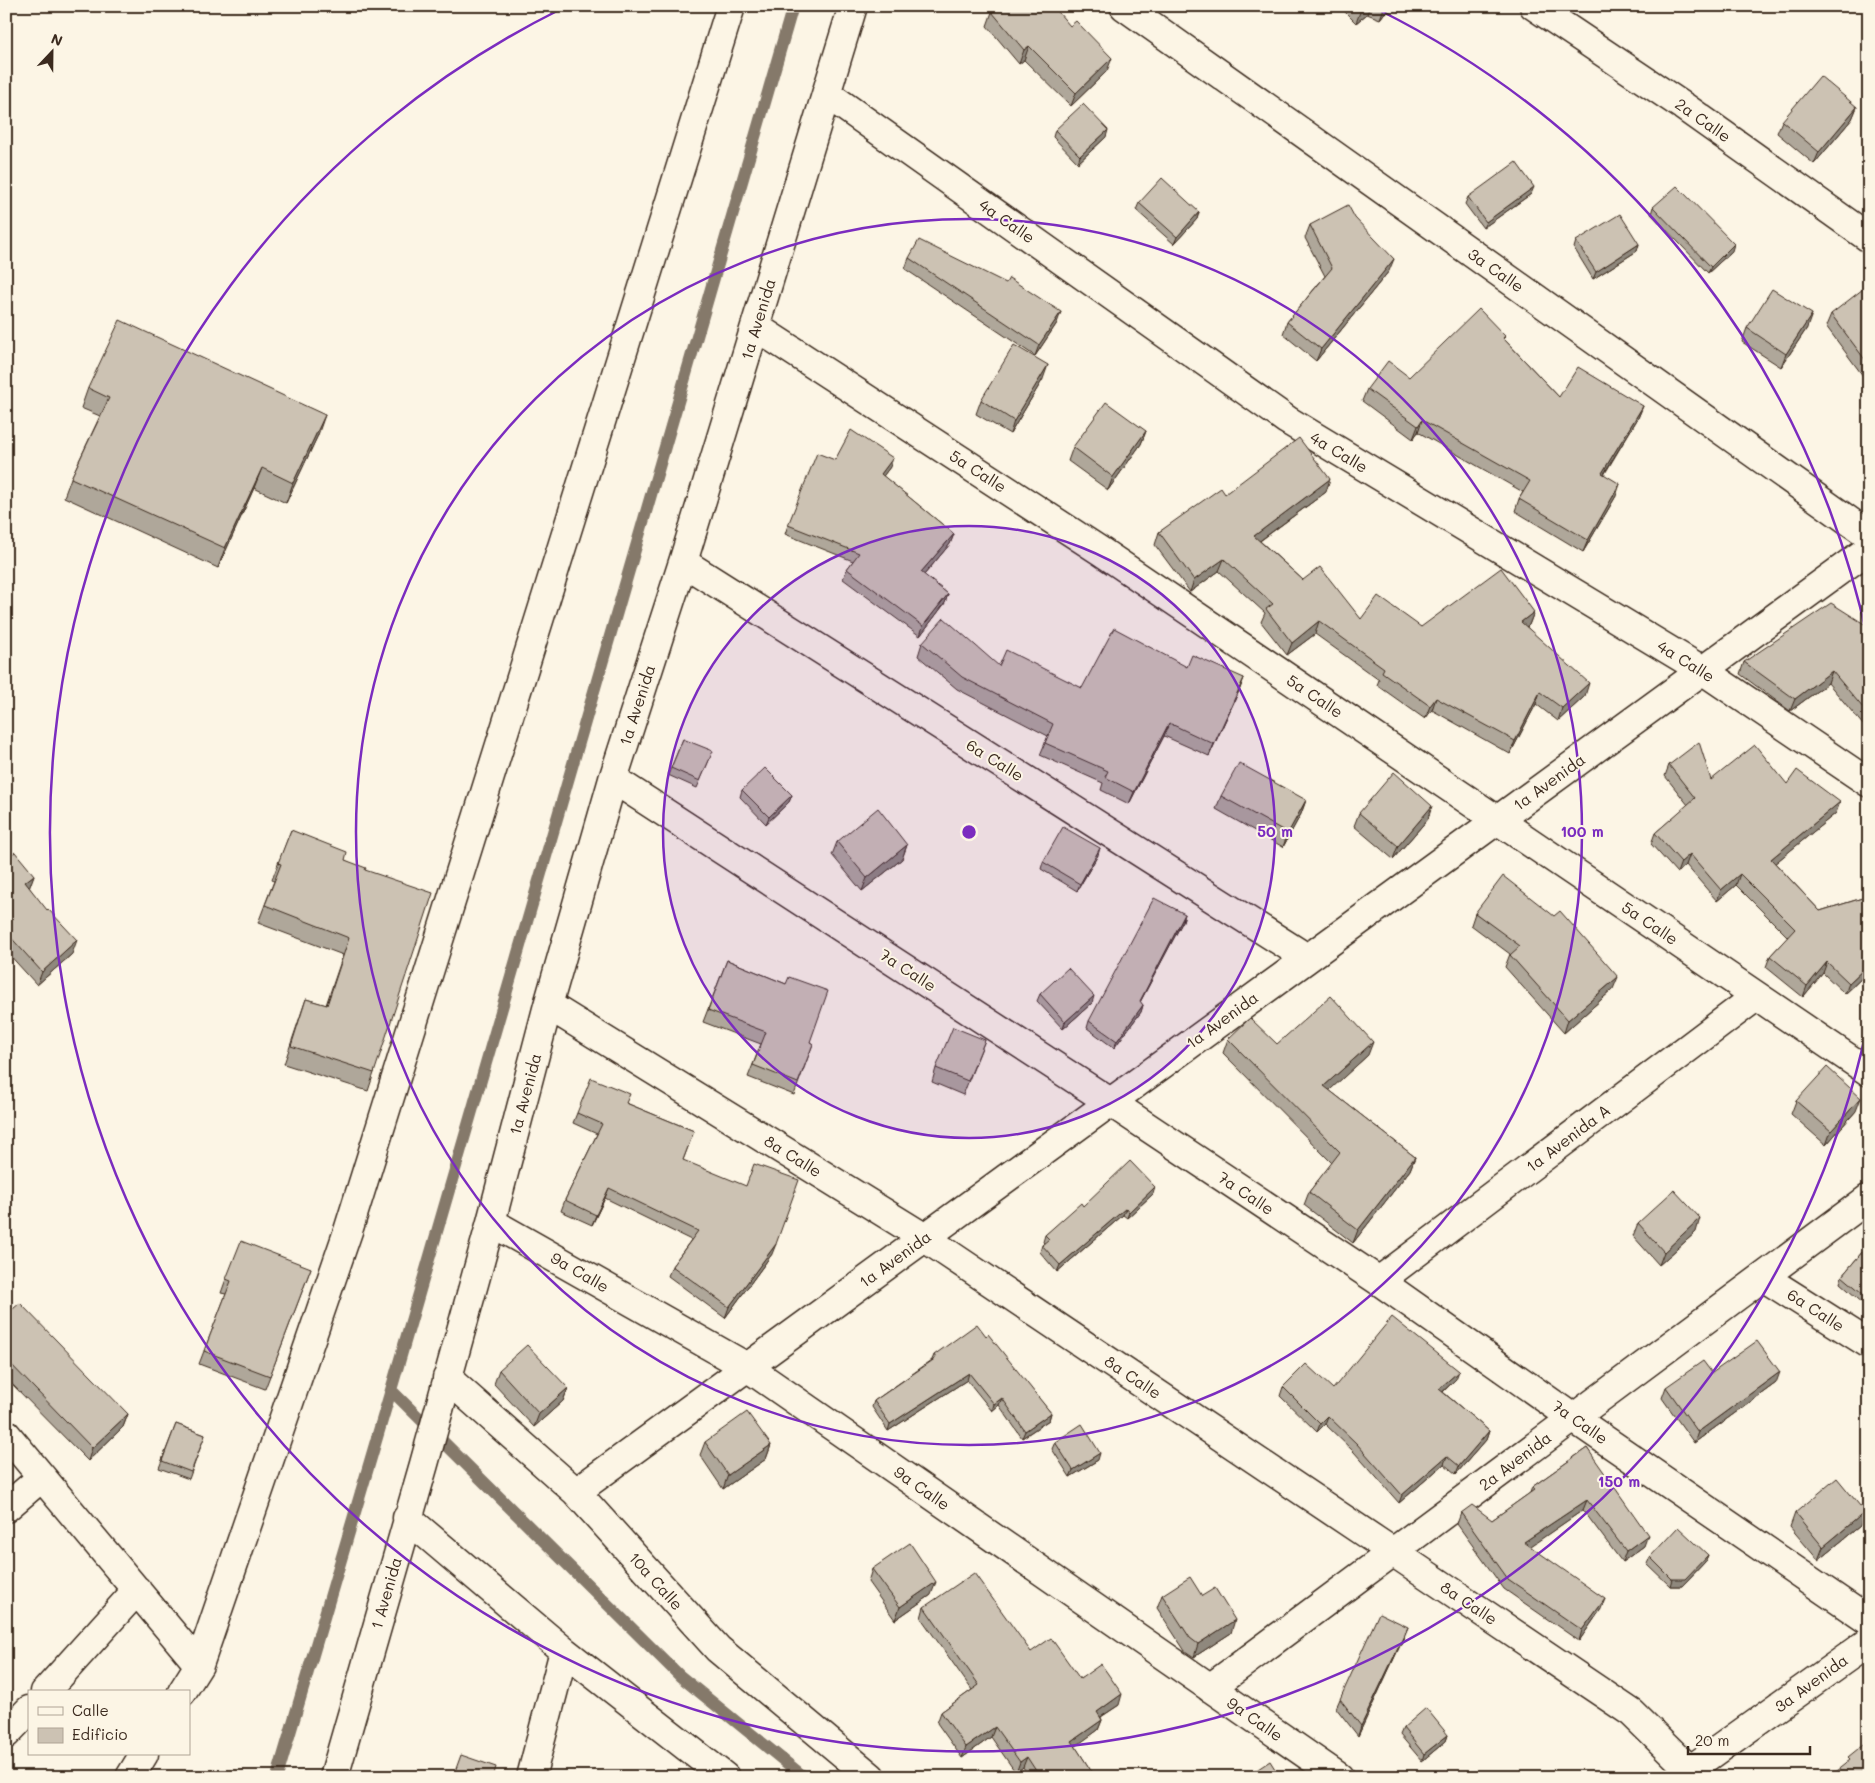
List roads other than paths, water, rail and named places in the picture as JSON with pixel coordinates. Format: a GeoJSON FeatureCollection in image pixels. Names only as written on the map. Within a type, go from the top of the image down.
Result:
{"type":"FeatureCollection","features":[{"type":"Feature","properties":{"kind":"street"},"geometry":{"type":"LineString","coordinates":[[183,1690],[199,1665],[348,1231],[732,6]]}},
{"type":"Feature","properties":{"kind":"street","name":"1a Avenida"},"geometry":{"type":"LineString","coordinates":[[438,1410],[491,1222],[548,1005],[613,779],[684,562],[854,6]]}},
{"type":"Feature","properties":{"kind":"street","name":"3a Calle"},"geometry":{"type":"LineString","coordinates":[[1124,6],[1869,535]]}},
{"type":"Feature","properties":{"kind":"street","name":"2a Calle"},"geometry":{"type":"LineString","coordinates":[[1534,6],[1682,106],[1869,238]]}},
{"type":"Feature","properties":{"kind":"street","name":"4a Calle"},"geometry":{"type":"LineString","coordinates":[[827,94],[1287,420],[1702,670],[1869,783]]}},
{"type":"Feature","properties":{"kind":"street","name":"5a Calle"},"geometry":{"type":"LineString","coordinates":[[756,327],[1102,552],[1869,1072]]}},
{"type":"Feature","properties":{"kind":"street","name":"1a Avenida"},"geometry":{"type":"LineString","coordinates":[[576,1492],[1869,549]]}},
{"type":"Feature","properties":{"kind":"street","name":"6a Calle"},"geometry":{"type":"LineString","coordinates":[[684,562],[1307,958]]}},
{"type":"Feature","properties":{"kind":"street","name":"7a Calle"},"geometry":{"type":"LineString","coordinates":[[613,779],[1110,1102],[1379,1281],[1573,1418],[1869,1621]]}},
{"type":"Feature","properties":{"kind":"street","name":"1a Avenida A"},"geometry":{"type":"LineString","coordinates":[[1379,1281],[1757,996]]}},
{"type":"Feature","properties":{"kind":"street","name":"8a Calle"},"geometry":{"type":"LineString","coordinates":[[548,1005],[924,1238],[1632,1713],[1689,1774]]}},
{"type":"Feature","properties":{"kind":"street","name":"2a Avenida"},"geometry":{"type":"LineString","coordinates":[[1210,1688],[1869,1198]]}},
{"type":"Feature","properties":{"kind":"street","name":"9a Calle"},"geometry":{"type":"LineString","coordinates":[[491,1222],[747,1367],[1339,1777]]}},
{"type":"Feature","properties":{"kind":"street","name":"6a Calle"},"geometry":{"type":"LineString","coordinates":[[1763,1277],[1869,1344]]}},
{"type":"Feature","properties":{"kind":"street","name":"10a Calle"},"geometry":{"type":"LineString","coordinates":[[447,1378],[576,1492],[718,1649],[871,1777]]}},
{"type":"Feature","properties":{"kind":"street","name":"1 Avenida"},"geometry":{"type":"LineString","coordinates":[[334,1777],[438,1410]]}},
{"type":"Feature","properties":{"kind":"street"},"geometry":{"type":"LineString","coordinates":[[6,1434],[199,1665]]}},
{"type":"Feature","properties":{"kind":"street"},"geometry":{"type":"LineString","coordinates":[[6,1508],[42,1477]]}},
{"type":"Feature","properties":{"kind":"street"},"geometry":{"type":"LineString","coordinates":[[407,1518],[564,1651],[725,1777]]}},
{"type":"Feature","properties":{"kind":"street"},"geometry":{"type":"LineString","coordinates":[[47,1690],[137,1590]]}},
{"type":"Feature","properties":{"kind":"street","name":"3a Avenida"},"geometry":{"type":"LineString","coordinates":[[1689,1774],[1869,1642]]}},
{"type":"Feature","properties":{"kind":"street"},"geometry":{"type":"LineString","coordinates":[[531,1777],[564,1651]]}},
{"type":"Feature","properties":{"kind":"street"},"geometry":{"type":"LineString","coordinates":[[6,1734],[28,1711]]}},
{"type":"Feature","properties":{"kind":"street"},"geometry":{"type":"LineString","coordinates":[[130,1777],[143,1756]]}},
{"type":"Feature","properties":{"kind":"waterway"},"geometry":{"type":"LineString","coordinates":[[793,6],[391,1390],[680,1676],[804,1777]]}},
{"type":"Feature","properties":{"kind":"waterway"},"geometry":{"type":"LineString","coordinates":[[277,1777],[391,1390]]}}]}
